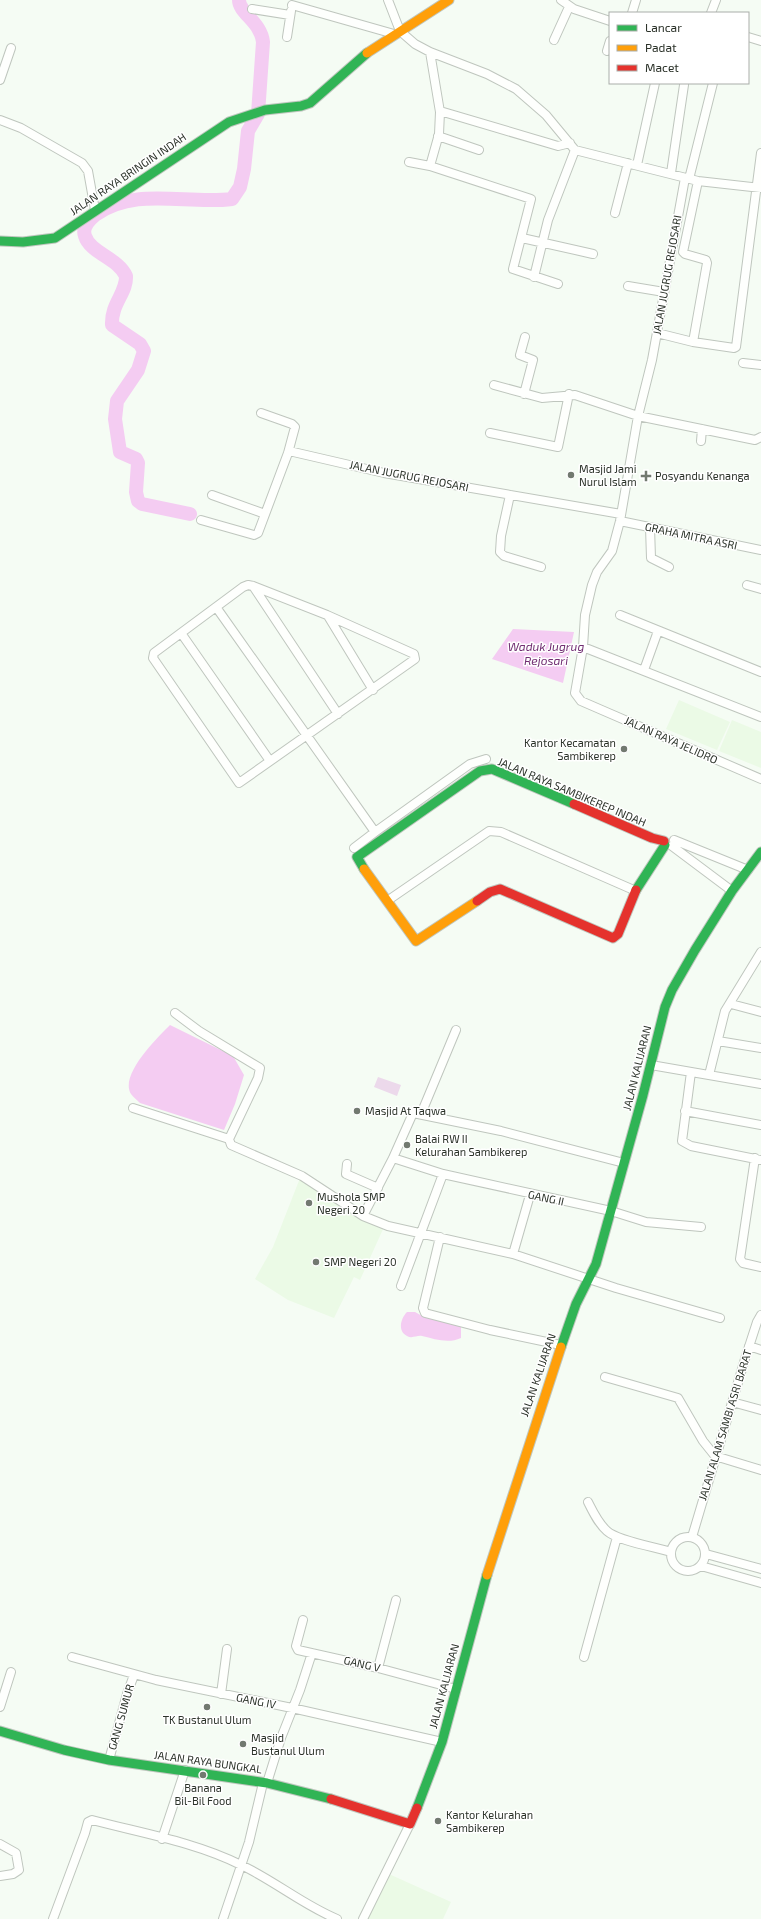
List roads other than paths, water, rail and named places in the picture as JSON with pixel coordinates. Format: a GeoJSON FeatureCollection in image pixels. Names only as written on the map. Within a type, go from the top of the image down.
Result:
{"type":"FeatureCollection","features":[{"type":"Feature","properties":{"kind":"street"},"geometry":{"type":"LineString","coordinates":[[388,0],[397,32]]}},
{"type":"Feature","properties":{"kind":"street","name":"JALAN RAYA BRINGIN INDAH"},"geometry":{"type":"LineString","coordinates":[[0,241],[24,242],[55,238],[229,122],[248,114],[265,110],[300,106],[310,103],[367,52],[449,0]]}},
{"type":"Feature","properties":{"kind":"street"},"geometry":{"type":"LineString","coordinates":[[561,0],[569,6],[609,21]]}},
{"type":"Feature","properties":{"kind":"street"},"geometry":{"type":"LineString","coordinates":[[632,12],[636,0]]}},
{"type":"Feature","properties":{"kind":"street"},"geometry":{"type":"LineString","coordinates":[[711,12],[716,0]]}},
{"type":"Feature","properties":{"kind":"street"},"geometry":{"type":"LineString","coordinates":[[287,37],[292,2],[397,32],[430,52],[487,74],[516,89],[546,115],[572,147]]}},
{"type":"Feature","properties":{"kind":"street"},"geometry":{"type":"LineString","coordinates":[[554,40],[569,6]]}},
{"type":"Feature","properties":{"kind":"street"},"geometry":{"type":"LineString","coordinates":[[252,9],[290,15]]}},
{"type":"Feature","properties":{"kind":"street"},"geometry":{"type":"LineString","coordinates":[[749,37],[761,41]]}},
{"type":"Feature","properties":{"kind":"street"},"geometry":{"type":"LineString","coordinates":[[607,51],[609,44]]}},
{"type":"Feature","properties":{"kind":"street"},"geometry":{"type":"LineString","coordinates":[[0,80],[11,48]]}},
{"type":"Feature","properties":{"kind":"street"},"geometry":{"type":"LineString","coordinates":[[430,52],[440,110],[438,136],[430,166]]}},
{"type":"Feature","properties":{"kind":"street"},"geometry":{"type":"LineString","coordinates":[[637,165],[655,84]]}},
{"type":"Feature","properties":{"kind":"street","name":"JALAN JUGRUG REJOSARI"},"geometry":{"type":"LineString","coordinates":[[581,701],[575,693],[585,615],[592,585],[597,572],[612,551],[621,517],[638,416],[657,333],[687,178],[713,84]]}},
{"type":"Feature","properties":{"kind":"street"},"geometry":{"type":"LineString","coordinates":[[671,173],[684,85]]}},
{"type":"Feature","properties":{"kind":"street"},"geometry":{"type":"LineString","coordinates":[[440,110],[558,146],[572,147],[698,181],[758,188]]}},
{"type":"Feature","properties":{"kind":"street"},"geometry":{"type":"LineString","coordinates":[[0,120],[21,128],[82,163],[88,171],[95,210]]}},
{"type":"Feature","properties":{"kind":"street"},"geometry":{"type":"LineString","coordinates":[[438,136],[479,150]]}},
{"type":"Feature","properties":{"kind":"street"},"geometry":{"type":"LineString","coordinates":[[534,276],[541,243],[572,147]]}},
{"type":"Feature","properties":{"kind":"street"},"geometry":{"type":"LineString","coordinates":[[657,333],[693,342],[734,348],[737,345],[758,188],[761,153]]}},
{"type":"Feature","properties":{"kind":"street"},"geometry":{"type":"LineString","coordinates":[[409,162],[430,166],[531,199],[513,269],[558,284]]}},
{"type":"Feature","properties":{"kind":"street"},"geometry":{"type":"LineString","coordinates":[[615,213],[628,162]]}},
{"type":"Feature","properties":{"kind":"street"},"geometry":{"type":"LineString","coordinates":[[693,342],[707,263],[706,260],[685,254],[683,252],[698,181]]}},
{"type":"Feature","properties":{"kind":"street"},"geometry":{"type":"LineString","coordinates":[[522,238],[593,254]]}},
{"type":"Feature","properties":{"kind":"street"},"geometry":{"type":"LineString","coordinates":[[628,286],[664,292]]}},
{"type":"Feature","properties":{"kind":"street"},"geometry":{"type":"LineString","coordinates":[[524,394],[533,360],[520,355],[525,337]]}},
{"type":"Feature","properties":{"kind":"street"},"geometry":{"type":"LineString","coordinates":[[743,363],[761,365]]}},
{"type":"Feature","properties":{"kind":"street"},"geometry":{"type":"LineString","coordinates":[[494,385],[524,394],[545,398],[575,394],[638,416],[702,429],[758,438]]}},
{"type":"Feature","properties":{"kind":"street"},"geometry":{"type":"LineString","coordinates":[[490,433],[558,447],[569,394]]}},
{"type":"Feature","properties":{"kind":"street"},"geometry":{"type":"LineString","coordinates":[[201,520],[254,535],[258,533],[289,451],[295,430],[294,425],[261,413]]}},
{"type":"Feature","properties":{"kind":"street"},"geometry":{"type":"LineString","coordinates":[[701,441],[702,429]]}},
{"type":"Feature","properties":{"kind":"street","name":"JALAN JUGRUG REJOSARI"},"geometry":{"type":"LineString","coordinates":[[289,451],[384,473],[510,495],[621,517]]}},
{"type":"Feature","properties":{"kind":"street"},"geometry":{"type":"LineString","coordinates":[[212,494],[265,514]]}},
{"type":"Feature","properties":{"kind":"street"},"geometry":{"type":"LineString","coordinates":[[510,495],[501,536],[500,552],[504,556],[542,567]]}},
{"type":"Feature","properties":{"kind":"street","name":"GRAHA MITRA ASRI"},"geometry":{"type":"LineString","coordinates":[[621,517],[650,527],[761,550]]}},
{"type":"Feature","properties":{"kind":"street"},"geometry":{"type":"LineString","coordinates":[[650,527],[651,558],[669,567]]}},
{"type":"Feature","properties":{"kind":"street"},"geometry":{"type":"LineString","coordinates":[[747,585],[761,589]]}},
{"type":"Feature","properties":{"kind":"street"},"geometry":{"type":"LineString","coordinates":[[253,586],[338,714]]}},
{"type":"Feature","properties":{"kind":"street"},"geometry":{"type":"LineString","coordinates":[[253,586],[327,615],[415,656],[414,661],[239,783],[153,658],[154,653],[243,587],[253,586]]}},
{"type":"Feature","properties":{"kind":"street"},"geometry":{"type":"LineString","coordinates":[[216,607],[306,737],[375,832]]}},
{"type":"Feature","properties":{"kind":"street"},"geometry":{"type":"LineString","coordinates":[[327,615],[373,690]]}},
{"type":"Feature","properties":{"kind":"street"},"geometry":{"type":"LineString","coordinates":[[620,615],[761,672]]}},
{"type":"Feature","properties":{"kind":"street"},"geometry":{"type":"LineString","coordinates":[[644,670],[658,631]]}},
{"type":"Feature","properties":{"kind":"street"},"geometry":{"type":"LineString","coordinates":[[181,633],[270,762]]}},
{"type":"Feature","properties":{"kind":"street"},"geometry":{"type":"LineString","coordinates":[[582,647],[761,717]]}},
{"type":"Feature","properties":{"kind":"street","name":"JALAN RAYA JELIDRO"},"geometry":{"type":"LineString","coordinates":[[581,701],[761,779]]}},
{"type":"Feature","properties":{"kind":"street"},"geometry":{"type":"LineString","coordinates":[[354,848],[470,764],[486,759]]}},
{"type":"Feature","properties":{"kind":"street","name":"JALAN RAYA SAMBIKEREP INDAH"},"geometry":{"type":"LineString","coordinates":[[387,901],[358,860],[359,854],[480,772],[492,769],[652,838],[669,843]]}},
{"type":"Feature","properties":{"kind":"street"},"geometry":{"type":"LineString","coordinates":[[426,795],[432,804]]}},
{"type":"Feature","properties":{"kind":"street"},"geometry":{"type":"LineString","coordinates":[[636,892],[501,832],[489,831],[387,901],[416,940],[420,940],[490,892],[500,889],[613,938],[618,934],[636,892],[669,843]]}},
{"type":"Feature","properties":{"kind":"street"},"geometry":{"type":"LineString","coordinates":[[669,843],[748,870]]}},
{"type":"Feature","properties":{"kind":"street"},"geometry":{"type":"LineString","coordinates":[[669,843],[732,891]]}},
{"type":"Feature","properties":{"kind":"street","name":"JALAN KALIJARAN"},"geometry":{"type":"LineString","coordinates":[[363,1919],[410,1824],[442,1742],[491,1562],[561,1344],[576,1304],[596,1264],[669,997],[695,950],[732,891],[761,852]]}},
{"type":"Feature","properties":{"kind":"street"},"geometry":{"type":"LineString","coordinates":[[709,1075],[723,1018],[761,952]]}},
{"type":"Feature","properties":{"kind":"street"},"geometry":{"type":"LineString","coordinates":[[730,1004],[761,1012]]}},
{"type":"Feature","properties":{"kind":"street"},"geometry":{"type":"LineString","coordinates":[[175,1013],[199,1031],[260,1068],[258,1078],[229,1139],[231,1145],[302,1176],[363,1216],[388,1226],[513,1254],[588,1279],[720,1318]]}},
{"type":"Feature","properties":{"kind":"street"},"geometry":{"type":"LineString","coordinates":[[421,1114],[456,1030]]}},
{"type":"Feature","properties":{"kind":"street"},"geometry":{"type":"LineString","coordinates":[[718,1041],[761,1048]]}},
{"type":"Feature","properties":{"kind":"street"},"geometry":{"type":"LineString","coordinates":[[651,1065],[761,1084]]}},
{"type":"Feature","properties":{"kind":"street"},"geometry":{"type":"LineString","coordinates":[[691,1072],[682,1141],[692,1146],[758,1159],[740,1259],[743,1263],[761,1267]]}},
{"type":"Feature","properties":{"kind":"street"},"geometry":{"type":"LineString","coordinates":[[133,1108],[229,1139]]}},
{"type":"Feature","properties":{"kind":"street"},"geometry":{"type":"LineString","coordinates":[[685,1111],[761,1125]]}},
{"type":"Feature","properties":{"kind":"street"},"geometry":{"type":"LineString","coordinates":[[363,1216],[394,1158],[413,1113],[501,1131],[624,1163]]}},
{"type":"Feature","properties":{"kind":"street","name":"GANG II"},"geometry":{"type":"LineString","coordinates":[[394,1158],[443,1174],[610,1211],[646,1222],[701,1227]]}},
{"type":"Feature","properties":{"kind":"street"},"geometry":{"type":"LineString","coordinates":[[347,1164],[346,1174],[378,1188]]}},
{"type":"Feature","properties":{"kind":"street"},"geometry":{"type":"LineString","coordinates":[[401,1286],[443,1174]]}},
{"type":"Feature","properties":{"kind":"street"},"geometry":{"type":"LineString","coordinates":[[513,1254],[530,1194]]}},
{"type":"Feature","properties":{"kind":"street"},"geometry":{"type":"LineString","coordinates":[[440,1237],[423,1308],[425,1313],[490,1330],[561,1344]]}},
{"type":"Feature","properties":{"kind":"street","name":"JALAN ALAM SAMBI ASRI BARAT"},"geometry":{"type":"LineString","coordinates":[[692,1537],[749,1346],[761,1315]]}},
{"type":"Feature","properties":{"kind":"street"},"geometry":{"type":"LineString","coordinates":[[749,1346],[761,1350]]}},
{"type":"Feature","properties":{"kind":"street"},"geometry":{"type":"LineString","coordinates":[[604,1377],[678,1398],[703,1441],[715,1456],[761,1470]]}},
{"type":"Feature","properties":{"kind":"street"},"geometry":{"type":"LineString","coordinates":[[732,1402],[761,1410]]}},
{"type":"Feature","properties":{"kind":"street"},"geometry":{"type":"LineString","coordinates":[[588,1502],[602,1526],[617,1537],[671,1552]]}},
{"type":"Feature","properties":{"kind":"street"},"geometry":{"type":"LineString","coordinates":[[584,1657],[617,1537]]}},
{"type":"Feature","properties":{"kind":"street"},"geometry":{"type":"LineString","coordinates":[[686,1537],[692,1537],[704,1546],[706,1554],[701,1566],[692,1571],[682,1570],[673,1563],[671,1552],[676,1542],[686,1537]]}},
{"type":"Feature","properties":{"kind":"street"},"geometry":{"type":"LineString","coordinates":[[706,1554],[761,1569]]}},
{"type":"Feature","properties":{"kind":"street"},"geometry":{"type":"LineString","coordinates":[[701,1566],[761,1583]]}},
{"type":"Feature","properties":{"kind":"street"},"geometry":{"type":"LineString","coordinates":[[378,1668],[396,1600]]}},
{"type":"Feature","properties":{"kind":"street","name":"GANG V"},"geometry":{"type":"LineString","coordinates":[[303,1620],[296,1649],[456,1688]]}},
{"type":"Feature","properties":{"kind":"street"},"geometry":{"type":"LineString","coordinates":[[222,1694],[227,1650]]}},
{"type":"Feature","properties":{"kind":"street"},"geometry":{"type":"LineString","coordinates":[[222,1919],[249,1842],[265,1783],[312,1653]]}},
{"type":"Feature","properties":{"kind":"street","name":"GANG IV"},"geometry":{"type":"LineString","coordinates":[[72,1657],[134,1675],[292,1708],[442,1742]]}},
{"type":"Feature","properties":{"kind":"street"},"geometry":{"type":"LineString","coordinates":[[0,1707],[11,1672]]}},
{"type":"Feature","properties":{"kind":"street","name":"GANG SUMUR"},"geometry":{"type":"LineString","coordinates":[[109,1760],[127,1694],[134,1675]]}},
{"type":"Feature","properties":{"kind":"street","name":"JALAN RAYA BUNGKAL"},"geometry":{"type":"LineString","coordinates":[[0,1731],[64,1750],[109,1760],[265,1783],[350,1804],[410,1824]]}},
{"type":"Feature","properties":{"kind":"street"},"geometry":{"type":"LineString","coordinates":[[162,1839],[185,1770]]}},
{"type":"Feature","properties":{"kind":"street"},"geometry":{"type":"LineString","coordinates":[[50,1918],[90,1820],[218,1855],[241,1864],[266,1877],[307,1906],[337,1919]]}},
{"type":"Feature","properties":{"kind":"street"},"geometry":{"type":"LineString","coordinates":[[0,1844],[16,1853],[19,1870],[13,1874],[0,1876]]}},
{"type":"Feature","properties":{"kind":"water","name":"Waduk Jugrug Rejosari"},"geometry":{"type":"Polygon","coordinates":[[[513,629],[574,632],[563,683],[492,659],[513,629]]]}},
{"type":"Feature","properties":{"kind":"water"},"geometry":{"type":"Polygon","coordinates":[[[170,1025],[233,1056],[244,1075],[235,1104],[224,1130],[140,1103],[131,1094],[129,1086],[130,1077],[135,1067],[149,1047],[170,1025]]]}},
{"type":"Feature","properties":{"kind":"water"},"geometry":{"type":"Polygon","coordinates":[[[407,1312],[415,1312],[424,1317],[461,1325],[461,1338],[446,1341],[422,1336],[407,1336],[402,1331],[401,1324],[407,1312]]]}},
{"type":"Feature","properties":{"kind":"waterway"},"geometry":{"type":"LineString","coordinates":[[190,514],[142,504],[138,501],[136,492],[138,463],[136,459],[120,452],[115,419],[117,401],[138,370],[144,351],[140,344],[112,325],[112,317],[116,304],[124,288],[126,276],[117,265],[92,247],[85,236],[84,230],[88,222],[95,215],[111,206],[127,201],[162,198],[197,200],[232,199],[240,187],[244,169],[248,131],[258,114],[263,42],[255,23],[242,9],[239,0]]}},
{"type":"Feature","properties":{"kind":"place","name":"Masjid Jami Nurul Islam"},"geometry":{"type":"Point","coordinates":[571,475]}},
{"type":"Feature","properties":{"kind":"place","name":"Posyandu Kenanga"},"geometry":{"type":"Point","coordinates":[646,476]}},
{"type":"Feature","properties":{"kind":"place","name":"Kantor Kecamatan Sambikerep"},"geometry":{"type":"Point","coordinates":[624,749]}},
{"type":"Feature","properties":{"kind":"place","name":"Masjid At Taqwa"},"geometry":{"type":"Point","coordinates":[357,1111]}},
{"type":"Feature","properties":{"kind":"place","name":"Balai RW II Kelurahan Sambikerep"},"geometry":{"type":"Point","coordinates":[407,1145]}},
{"type":"Feature","properties":{"kind":"place","name":"Mushola SMP Negeri 20"},"geometry":{"type":"Point","coordinates":[309,1203]}},
{"type":"Feature","properties":{"kind":"place","name":"SMP Negeri 20"},"geometry":{"type":"Point","coordinates":[316,1262]}},
{"type":"Feature","properties":{"kind":"place","name":"TK Bustanul Ulum"},"geometry":{"type":"Point","coordinates":[207,1707]}},
{"type":"Feature","properties":{"kind":"place","name":"Masjid Bustanul Ulum"},"geometry":{"type":"Point","coordinates":[243,1744]}},
{"type":"Feature","properties":{"kind":"place","name":"Banana Bil-Bil Food"},"geometry":{"type":"Point","coordinates":[203,1775]}},
{"type":"Feature","properties":{"kind":"place","name":"Kantor Kelurahan Sambikerep"},"geometry":{"type":"Point","coordinates":[438,1821]}}]}
